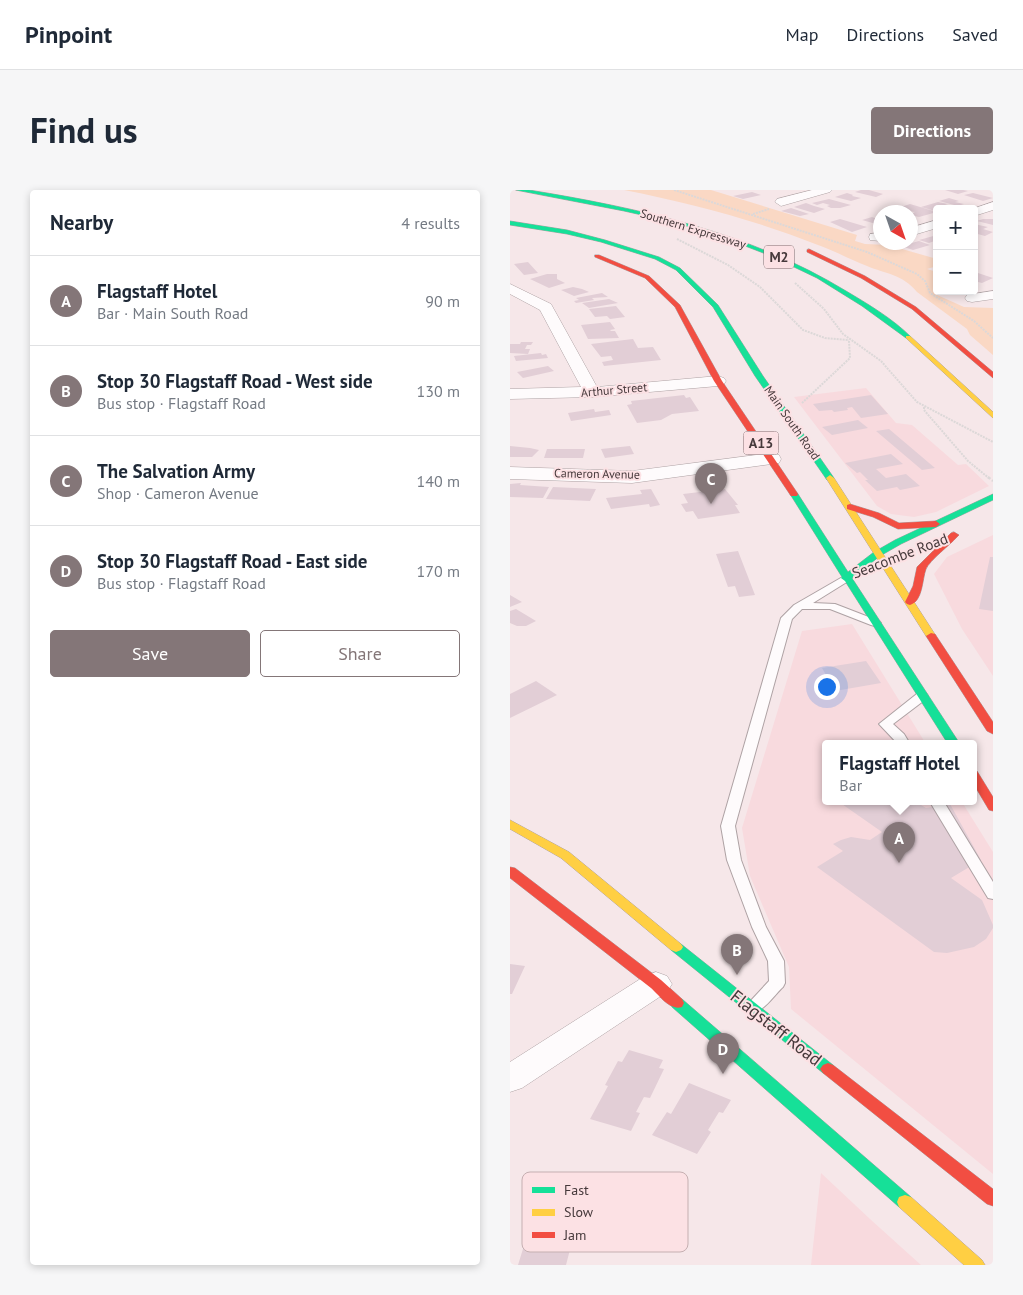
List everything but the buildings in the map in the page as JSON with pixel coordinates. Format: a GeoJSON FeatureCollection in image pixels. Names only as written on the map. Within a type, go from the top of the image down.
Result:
{"type":"FeatureCollection","features":[{"type":"Feature","properties":{"kind":"main road","name":"Southern Expressway"},"geometry":{"type":"LineString","coordinates":[[519,190],[602,204],[678,222],[740,242],[807,270],[858,298],[884,317],[923,350],[993,416]]}},
{"type":"Feature","properties":{"kind":"main road","name":"Main South Road"},"geometry":{"type":"LineString","coordinates":[[510,223],[567,232],[657,258],[678,269],[716,306],[759,376],[850,507],[877,554],[993,731]]}},
{"type":"Feature","properties":{"kind":"main road","name":"M2"},"geometry":{"type":"LineString","coordinates":[[794,245],[862,276],[913,308],[993,376]]}},
{"type":"Feature","properties":{"kind":"main road","name":"A13"},"geometry":{"type":"LineString","coordinates":[[585,252],[613,261],[647,277],[678,306],[732,379],[772,459],[874,623],[951,740]]}},
{"type":"Feature","properties":{"kind":"main road"},"geometry":{"type":"LineString","coordinates":[[732,379],[759,376]]}},
{"type":"Feature","properties":{"kind":"main road","name":"Seacombe Road"},"geometry":{"type":"LineString","coordinates":[[846,578],[877,554],[993,497]]}},
{"type":"Feature","properties":{"kind":"main road"},"geometry":{"type":"LineString","coordinates":[[850,507],[876,515],[898,526],[936,524]]}},
{"type":"Feature","properties":{"kind":"main road","name":"Seacombe Road"},"geometry":{"type":"LineString","coordinates":[[910,602],[918,586],[922,567],[931,556],[958,533],[923,548]]}},
{"type":"Feature","properties":{"kind":"main road","name":"Seacombe Road"},"geometry":{"type":"LineString","coordinates":[[846,578],[900,558]]}},
{"type":"Feature","properties":{"kind":"main road"},"geometry":{"type":"LineString","coordinates":[[977,780],[993,806]]}},
{"type":"Feature","properties":{"kind":"main road","name":"Flagstaff Road"},"geometry":{"type":"LineString","coordinates":[[510,824],[565,856],[664,943],[752,1008],[993,1199]]}},
{"type":"Feature","properties":{"kind":"main road"},"geometry":{"type":"LineString","coordinates":[[510,871],[663,981],[976,1265]]}},
{"type":"Feature","properties":{"kind":"main road"},"geometry":{"type":"LineString","coordinates":[[701,983],[719,983]]}},
{"type":"Feature","properties":{"kind":"street"},"geometry":{"type":"LineString","coordinates":[[781,202],[826,190]]}},
{"type":"Feature","properties":{"kind":"street"},"geometry":{"type":"LineString","coordinates":[[978,211],[993,206]]}},
{"type":"Feature","properties":{"kind":"street"},"geometry":{"type":"LineString","coordinates":[[918,230],[933,225]]}},
{"type":"Feature","properties":{"kind":"street"},"geometry":{"type":"LineString","coordinates":[[510,288],[546,307],[592,392]]}},
{"type":"Feature","properties":{"kind":"street"},"geometry":{"type":"LineString","coordinates":[[972,298],[993,295]]}},
{"type":"Feature","properties":{"kind":"street","name":"Arthur Street"},"geometry":{"type":"LineString","coordinates":[[510,394],[592,392],[732,379]]}},
{"type":"Feature","properties":{"kind":"street","name":"Cameron Avenue"},"geometry":{"type":"LineString","coordinates":[[510,473],[632,477],[772,459]]}},
{"type":"Feature","properties":{"kind":"street"},"geometry":{"type":"LineString","coordinates":[[510,1079],[663,981]]}},
{"type":"Feature","properties":{"kind":"lane"},"geometry":{"type":"LineString","coordinates":[[752,1008],[777,983],[776,961],[759,927],[734,860],[728,826],[787,618],[798,607],[846,578]]}},
{"type":"Feature","properties":{"kind":"lane"},"geometry":{"type":"LineString","coordinates":[[798,607],[831,606],[874,623]]}},
{"type":"Feature","properties":{"kind":"lane"},"geometry":{"type":"LineString","coordinates":[[902,740],[885,724],[922,696]]}},
{"type":"Feature","properties":{"kind":"lane"},"geometry":{"type":"LineString","coordinates":[[939,805],[993,894]]}},
{"type":"Feature","properties":{"kind":"path"},"geometry":{"type":"LineString","coordinates":[[795,283],[824,309],[849,340],[881,361],[924,406],[993,442]]}},
{"type":"Feature","properties":{"kind":"path"},"geometry":{"type":"LineString","coordinates":[[802,403],[850,358],[849,340]]}},
{"type":"Feature","properties":{"kind":"path"},"geometry":{"type":"LineString","coordinates":[[924,406],[924,410],[968,461],[993,481]]}},
{"type":"Feature","properties":{"kind":"shaded area"},"geometry":{"type":"Polygon","coordinates":[[[624,190],[711,190],[857,235],[855,241],[873,244],[873,250],[906,250],[933,258],[933,267],[927,269],[933,271],[933,295],[937,295],[964,307],[993,308],[993,355],[970,335],[967,329],[917,292],[906,281],[894,275],[861,264],[794,236],[746,220],[624,190]]]}},
{"type":"Feature","properties":{"kind":"shaded area"},"geometry":{"type":"Polygon","coordinates":[[[866,388],[896,423],[912,425],[958,465],[966,464],[989,486],[936,512],[914,517],[891,514],[877,506],[794,397],[866,388]]]}},
{"type":"Feature","properties":{"kind":"shaded area"},"geometry":{"type":"Polygon","coordinates":[[[993,535],[993,676],[962,629],[934,574],[947,557],[993,535]]]}},
{"type":"Feature","properties":{"kind":"shaded area"},"geometry":{"type":"Polygon","coordinates":[[[852,624],[924,740],[822,740],[822,805],[964,805],[993,852],[993,1174],[791,1009],[789,967],[750,876],[742,828],[802,631],[852,624]]]}},
{"type":"Feature","properties":{"kind":"shaded area"},"geometry":{"type":"Polygon","coordinates":[[[821,1173],[870,1219],[921,1265],[811,1265],[821,1173]]]}},
{"type":"Feature","properties":{"kind":"traffic: fast"},"geometry":{"type":"LineString","coordinates":[[519,190],[624,209],[675,221],[724,236],[773,255],[820,277],[865,304],[908,337]]}},
{"type":"Feature","properties":{"kind":"traffic: fast"},"geometry":{"type":"LineString","coordinates":[[510,223],[567,232],[603,241],[657,258],[678,269],[716,306],[759,376],[830,478]]}},
{"type":"Feature","properties":{"kind":"traffic: fast"},"geometry":{"type":"LineString","coordinates":[[794,494],[951,740]]}},
{"type":"Feature","properties":{"kind":"traffic: fast"},"geometry":{"type":"LineString","coordinates":[[846,578],[877,554],[898,542],[993,497]]}},
{"type":"Feature","properties":{"kind":"traffic: fast"},"geometry":{"type":"LineString","coordinates":[[676,947],[828,1069]]}},
{"type":"Feature","properties":{"kind":"traffic: fast"},"geometry":{"type":"LineString","coordinates":[[677,1003],[905,1202]]}},
{"type":"Feature","properties":{"kind":"traffic: slow"},"geometry":{"type":"LineString","coordinates":[[908,337],[993,416]]}},
{"type":"Feature","properties":{"kind":"traffic: slow"},"geometry":{"type":"LineString","coordinates":[[830,478],[931,636]]}},
{"type":"Feature","properties":{"kind":"traffic: slow"},"geometry":{"type":"LineString","coordinates":[[510,824],[565,855],[676,947]]}},
{"type":"Feature","properties":{"kind":"traffic: slow"},"geometry":{"type":"LineString","coordinates":[[905,1202],[976,1265]]}},
{"type":"Feature","properties":{"kind":"traffic: jam"},"geometry":{"type":"LineString","coordinates":[[809,251],[863,277],[914,308],[993,376]]}},
{"type":"Feature","properties":{"kind":"traffic: jam"},"geometry":{"type":"LineString","coordinates":[[597,256],[647,277],[678,306],[718,381],[794,494]]}},
{"type":"Feature","properties":{"kind":"traffic: jam"},"geometry":{"type":"LineString","coordinates":[[850,507],[876,515],[898,526],[936,524]]}},
{"type":"Feature","properties":{"kind":"traffic: jam"},"geometry":{"type":"LineString","coordinates":[[910,602],[918,586],[922,567],[954,535]]}},
{"type":"Feature","properties":{"kind":"traffic: jam"},"geometry":{"type":"LineString","coordinates":[[931,636],[993,731]]}},
{"type":"Feature","properties":{"kind":"traffic: jam"},"geometry":{"type":"LineString","coordinates":[[977,781],[993,807]]}},
{"type":"Feature","properties":{"kind":"traffic: jam"},"geometry":{"type":"LineString","coordinates":[[510,871],[656,984],[677,1003]]}},
{"type":"Feature","properties":{"kind":"traffic: jam"},"geometry":{"type":"LineString","coordinates":[[828,1069],[993,1199]]}},
{"type":"Feature","properties":{"kind":"place","name":"The Salvation Army"},"geometry":{"type":"Point","coordinates":[711,504]}},
{"type":"Feature","properties":{"kind":"place","name":"Flagstaff Hotel"},"geometry":{"type":"Point","coordinates":[899,863]}},
{"type":"Feature","properties":{"kind":"place","name":"Stop 30 Flagstaff Road - West side"},"geometry":{"type":"Point","coordinates":[737,975]}},
{"type":"Feature","properties":{"kind":"place","name":"Stop 30 Flagstaff Road - East side"},"geometry":{"type":"Point","coordinates":[723,1074]}}]}
